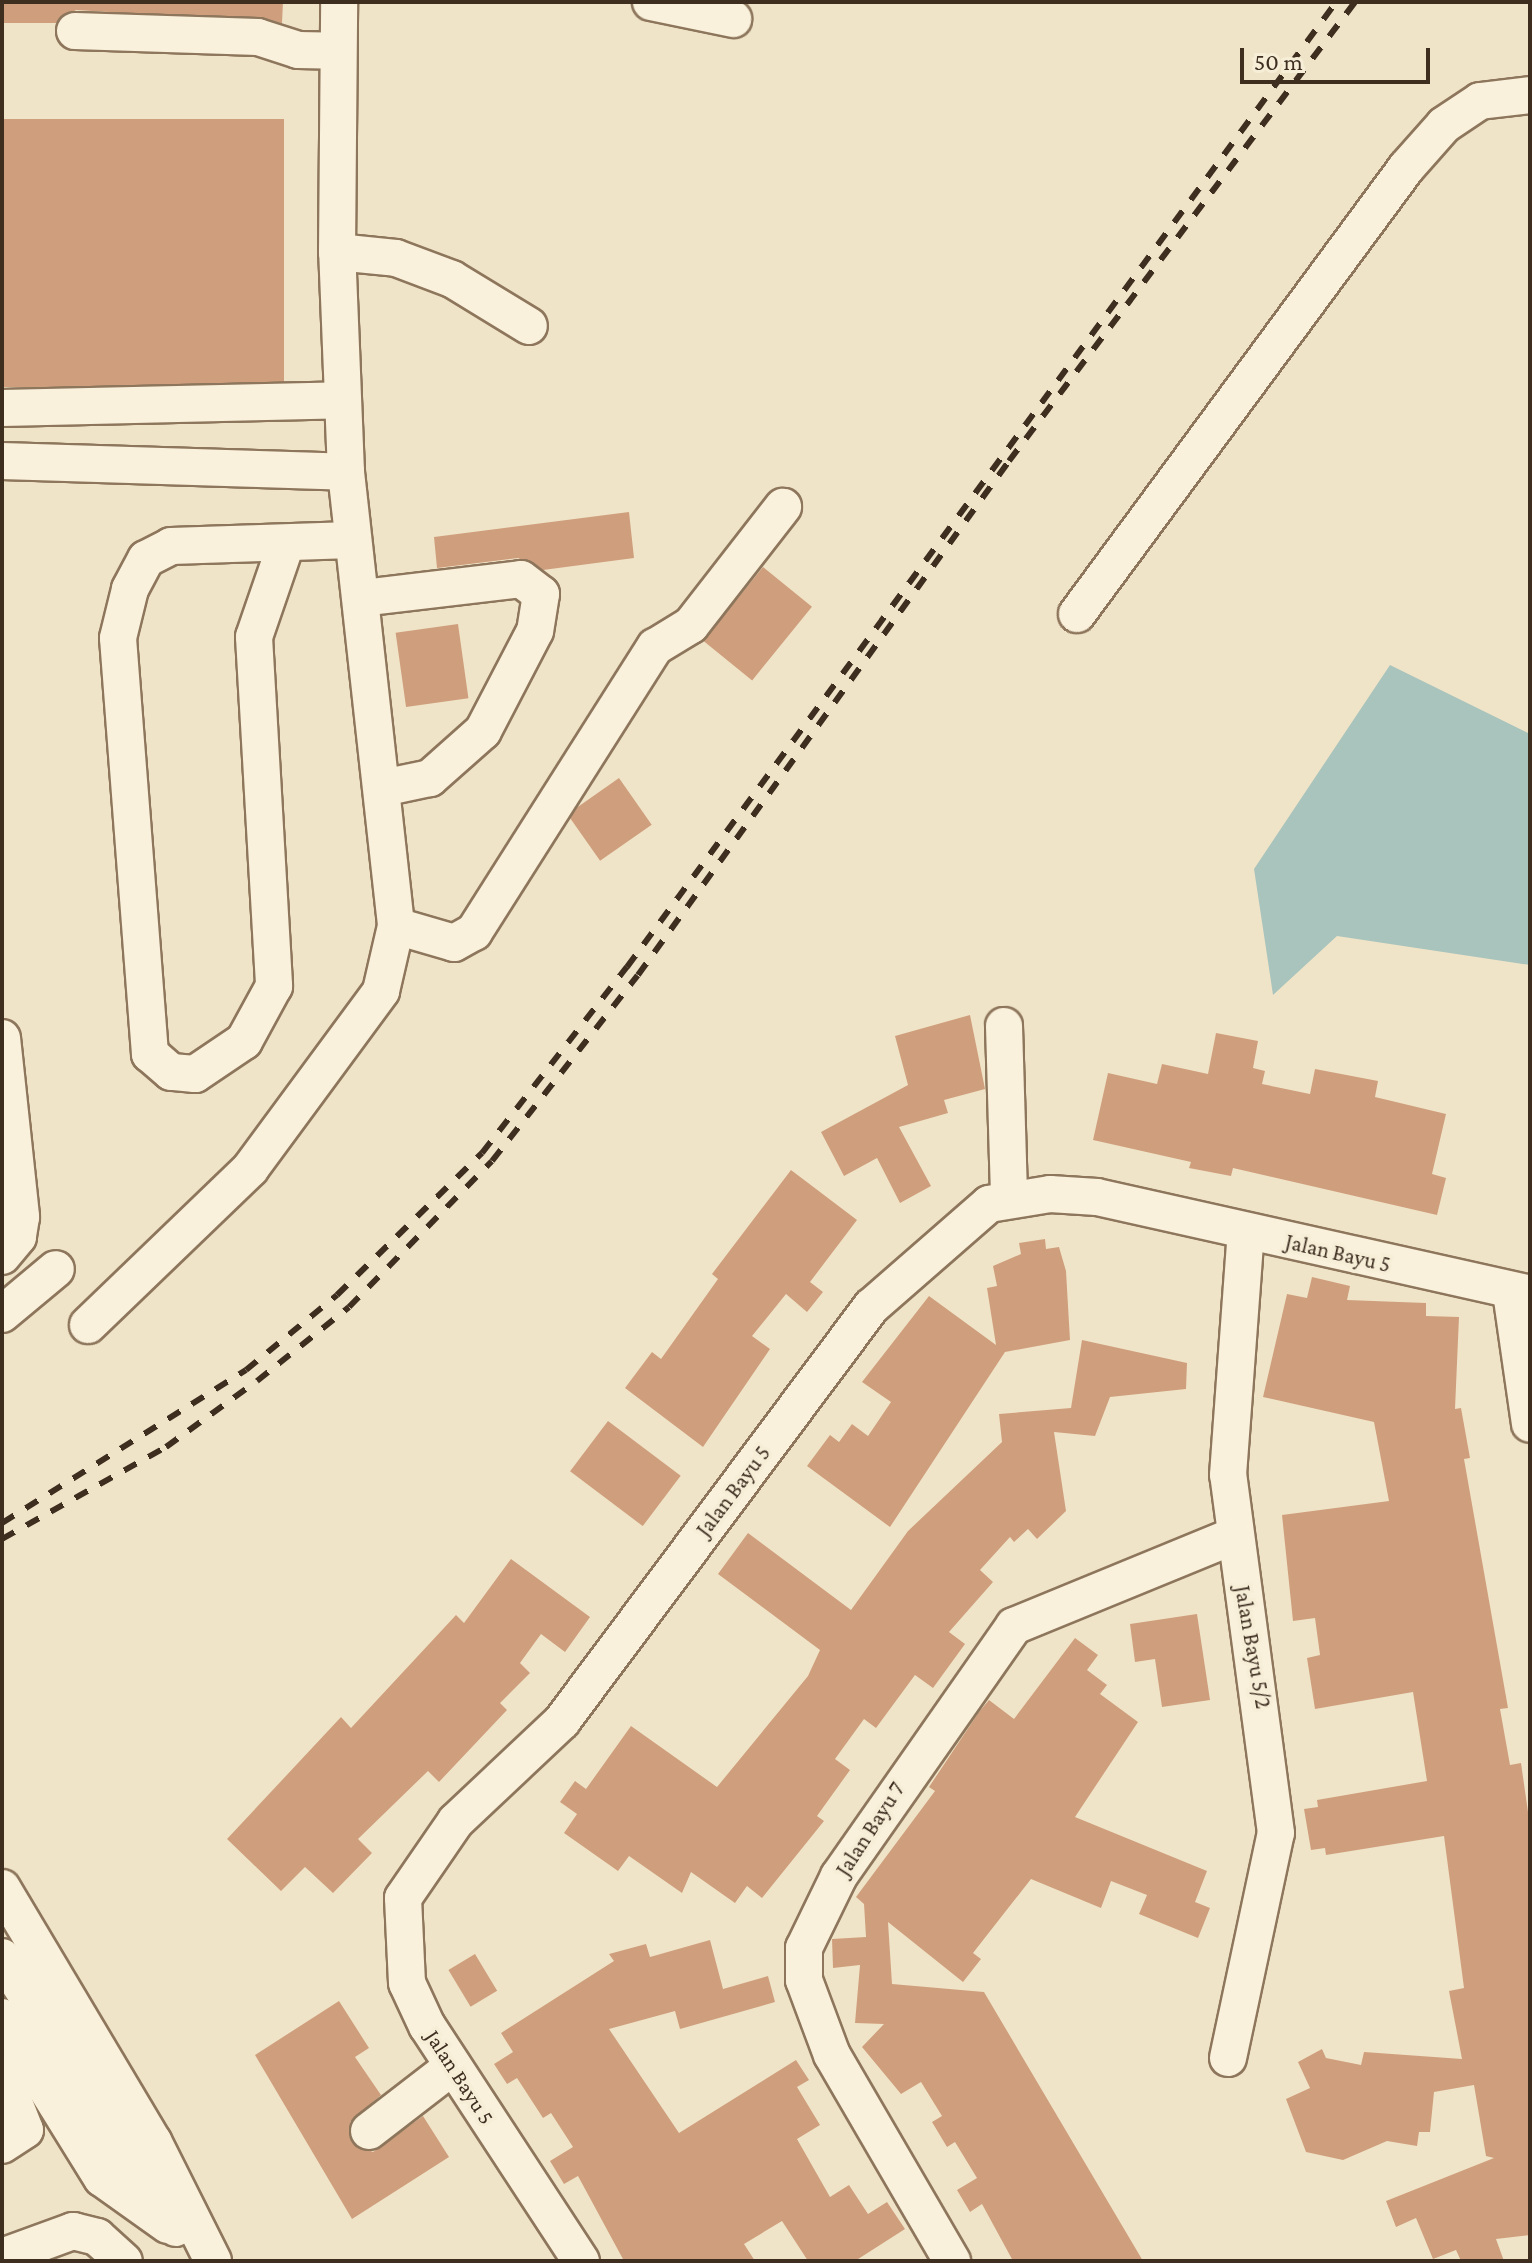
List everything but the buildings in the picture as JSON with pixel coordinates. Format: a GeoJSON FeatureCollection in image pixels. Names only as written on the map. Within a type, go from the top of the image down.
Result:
{"type":"FeatureCollection","features":[{"type":"Feature","properties":{"kind":"street"},"geometry":{"type":"LineString","coordinates":[[88,1325],[250,1169],[381,991],[396,926],[346,472],[337,252],[339,2]]}},
{"type":"Feature","properties":{"kind":"street"},"geometry":{"type":"LineString","coordinates":[[651,2],[733,19]]}},
{"type":"Feature","properties":{"kind":"street"},"geometry":{"type":"LineString","coordinates":[[75,31],[258,37],[298,50],[337,51]]}},
{"type":"Feature","properties":{"kind":"street"},"geometry":{"type":"LineString","coordinates":[[1077,614],[1406,168],[1444,125],[1480,101],[1530,95]]}},
{"type":"Feature","properties":{"kind":"street"},"geometry":{"type":"LineString","coordinates":[[337,252],[424,268],[529,326]]}},
{"type":"Feature","properties":{"kind":"street"},"geometry":{"type":"LineString","coordinates":[[2,408],[343,400]]}},
{"type":"Feature","properties":{"kind":"street"},"geometry":{"type":"LineString","coordinates":[[2,461],[346,472]]}},
{"type":"Feature","properties":{"kind":"street"},"geometry":{"type":"LineString","coordinates":[[396,926],[454,943],[474,932],[655,647],[691,625],[783,507]]}},
{"type":"Feature","properties":{"kind":"street"},"geometry":{"type":"LineString","coordinates":[[286,544],[254,637],[274,986],[244,1041],[195,1074],[171,1072],[150,1054],[118,638],[146,559],[171,546],[352,540]]}},
{"type":"Feature","properties":{"kind":"street"},"geometry":{"type":"LineString","coordinates":[[362,598],[521,579],[541,594],[535,631],[483,731],[430,778],[383,788]]}},
{"type":"Feature","properties":{"kind":"street"},"geometry":{"type":"LineString","coordinates":[[1004,1026],[1009,1198]]}},
{"type":"Feature","properties":{"kind":"street"},"geometry":{"type":"LineString","coordinates":[[2,1038],[21,1217],[18,1237],[2,1256]]}},
{"type":"Feature","properties":{"kind":"street","name":"Jalan Bayu 5"},"geometry":{"type":"LineString","coordinates":[[581,2261],[453,2066],[407,1983],[400,1943],[403,1898],[424,1859],[562,1721],[871,1307],[932,1247],[1009,1198],[1097,1197],[1520,1293]]}},
{"type":"Feature","properties":{"kind":"street","name":"Jalan Bayu 5/2"},"geometry":{"type":"LineString","coordinates":[[1228,2058],[1269,1894],[1276,1833],[1265,1712],[1233,1536],[1227,1439],[1246,1232]]}},
{"type":"Feature","properties":{"kind":"street"},"geometry":{"type":"LineString","coordinates":[[2,1314],[56,1269]]}},
{"type":"Feature","properties":{"kind":"street"},"geometry":{"type":"LineString","coordinates":[[1520,1293],[1530,1424]]}},
{"type":"Feature","properties":{"kind":"street","name":"Jalan Bayu 7"},"geometry":{"type":"LineString","coordinates":[[952,2261],[832,2055],[804,1980],[804,1948],[839,1876],[1014,1626],[1233,1536]]}},
{"type":"Feature","properties":{"kind":"street"},"geometry":{"type":"LineString","coordinates":[[2,1888],[153,2141],[213,2261]]}},
{"type":"Feature","properties":{"kind":"street"},"geometry":{"type":"LineString","coordinates":[[2,1957],[61,2055],[198,2261]]}},
{"type":"Feature","properties":{"kind":"street"},"geometry":{"type":"LineString","coordinates":[[2,2017],[102,2178],[176,2229]]}},
{"type":"Feature","properties":{"kind":"street"},"geometry":{"type":"LineString","coordinates":[[369,2131],[453,2066]]}},
{"type":"Feature","properties":{"kind":"street"},"geometry":{"type":"LineString","coordinates":[[2,2072],[25,2130],[2,2145]]}},
{"type":"Feature","properties":{"kind":"street"},"geometry":{"type":"LineString","coordinates":[[6,2257],[73,2231],[97,2237],[124,2261]]}},
{"type":"Feature","properties":{"kind":"water"},"geometry":{"type":"Polygon","coordinates":[[[1390,665],[1530,734],[1530,965],[1337,936],[1273,995],[1254,869],[1390,665]]]}},
{"type":"Feature","properties":{"kind":"railway"},"geometry":{"type":"LineString","coordinates":[[2,1523],[246,1370],[337,1295],[482,1153],[627,967],[1336,2]]}},
{"type":"Feature","properties":{"kind":"railway"},"geometry":{"type":"LineString","coordinates":[[2,1539],[166,1447],[257,1381],[349,1307],[492,1161],[638,975],[1009,461],[1355,2]]}}]}
